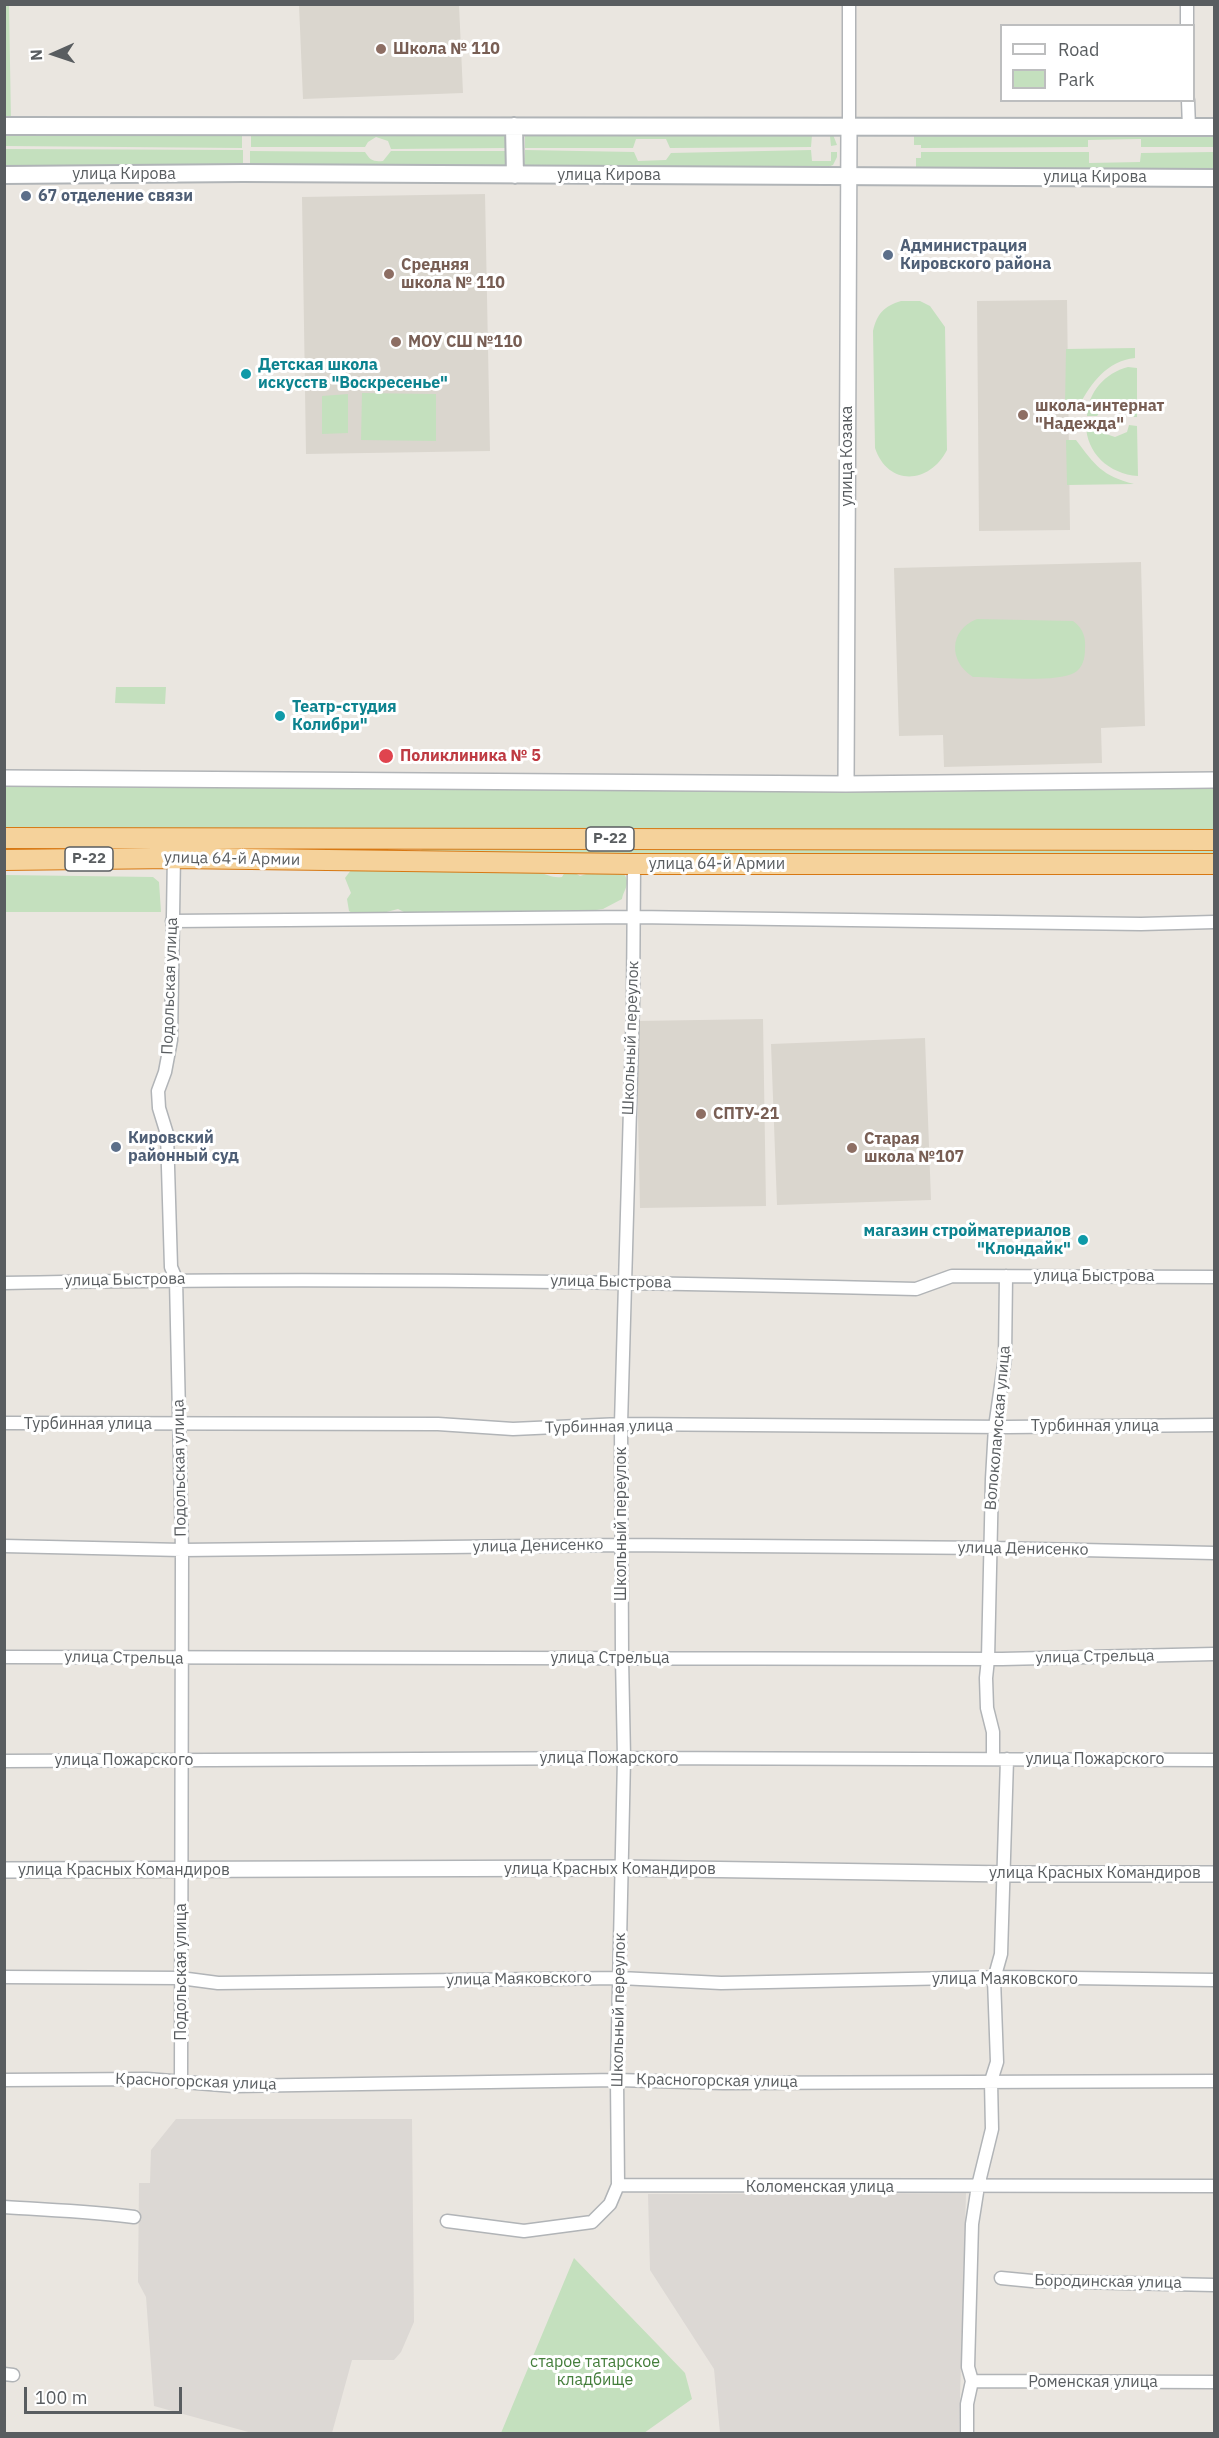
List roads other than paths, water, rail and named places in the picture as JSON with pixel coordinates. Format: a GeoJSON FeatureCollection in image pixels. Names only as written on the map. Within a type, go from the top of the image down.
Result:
{"type":"FeatureCollection","features":[{"type":"Feature","properties":{"kind":"highway","name":"улица 64-й Армии"},"geometry":{"type":"LineString","coordinates":[[4,838],[1215,840]]}},
{"type":"Feature","properties":{"kind":"highway"},"geometry":{"type":"LineString","coordinates":[[393,838],[393,861]]}},
{"type":"Feature","properties":{"kind":"highway","name":"улица 64-й Армии"},"geometry":{"type":"LineString","coordinates":[[4,860],[174,858],[634,864],[1215,864]]}},
{"type":"Feature","properties":{"kind":"main road"},"geometry":{"type":"LineString","coordinates":[[4,126],[1215,127]]}},
{"type":"Feature","properties":{"kind":"main road"},"geometry":{"type":"LineString","coordinates":[[514,126],[515,175]]}},
{"type":"Feature","properties":{"kind":"main road","name":"улица Кирова"},"geometry":{"type":"LineString","coordinates":[[4,175],[1215,178]]}},
{"type":"Feature","properties":{"kind":"street"},"geometry":{"type":"LineString","coordinates":[[849,4],[849,128]]}},
{"type":"Feature","properties":{"kind":"street"},"geometry":{"type":"LineString","coordinates":[[1187,4],[1187,24]]}},
{"type":"Feature","properties":{"kind":"street"},"geometry":{"type":"LineString","coordinates":[[1188,102],[1189,128]]}},
{"type":"Feature","properties":{"kind":"street","name":"улица Козака"},"geometry":{"type":"LineString","coordinates":[[846,784],[849,128]]}},
{"type":"Feature","properties":{"kind":"street"},"geometry":{"type":"LineString","coordinates":[[4,778],[846,784],[1215,780]]}},
{"type":"Feature","properties":{"kind":"street","name":"Подольская улица"},"geometry":{"type":"LineString","coordinates":[[173,837],[171,1040],[165,1072],[158,1090],[159,1108],[167,1134],[171,1267],[176,1279],[182,1550],[181,2082]]}},
{"type":"Feature","properties":{"kind":"street","name":"Школьный переулок"},"geometry":{"type":"LineString","coordinates":[[618,2185],[617,2080],[624,1758],[621,1658],[621,1425],[634,864]]}},
{"type":"Feature","properties":{"kind":"street"},"geometry":{"type":"LineString","coordinates":[[172,921],[634,917],[1141,924],[1215,922]]}},
{"type":"Feature","properties":{"kind":"street","name":"улица Быстрова"},"geometry":{"type":"LineString","coordinates":[[4,1282],[176,1279],[625,1282],[916,1289],[952,1276],[1215,1277]]}},
{"type":"Feature","properties":{"kind":"street","name":"Волоколамская улица"},"geometry":{"type":"LineString","coordinates":[[993,1759],[993,1732],[987,1708],[986,1678],[991,1549],[990,1510],[995,1427],[1005,1358],[1006,1276]]}},
{"type":"Feature","properties":{"kind":"street","name":"Турбинная улица"},"geometry":{"type":"LineString","coordinates":[[4,1423],[438,1424],[513,1430],[621,1425],[995,1427],[1215,1425]]}},
{"type":"Feature","properties":{"kind":"street","name":"улица Денисенко"},"geometry":{"type":"LineString","coordinates":[[4,1546],[182,1550],[622,1545],[1215,1553]]}},
{"type":"Feature","properties":{"kind":"street","name":"улица Стрельца"},"geometry":{"type":"LineString","coordinates":[[4,1657],[988,1659],[1215,1654]]}},
{"type":"Feature","properties":{"kind":"street","name":"улица Пожарского"},"geometry":{"type":"LineString","coordinates":[[4,1761],[624,1758],[1215,1760]]}},
{"type":"Feature","properties":{"kind":"street"},"geometry":{"type":"LineString","coordinates":[[967,2433],[967,2404],[972,2381],[968,2367],[972,2224],[978,2186],[993,2129],[991,2081],[997,2062],[994,1978],[1001,1954],[1007,1759]]}},
{"type":"Feature","properties":{"kind":"street","name":"улица Красных Командиров"},"geometry":{"type":"LineString","coordinates":[[4,1870],[622,1868],[1003,1874],[1215,1874]]}},
{"type":"Feature","properties":{"kind":"street","name":"улица Маяковского"},"geometry":{"type":"LineString","coordinates":[[4,1977],[180,1978],[218,1983],[620,1978],[721,1983],[994,1978],[1215,1980]]}},
{"type":"Feature","properties":{"kind":"street","name":"Красногорская улица"},"geometry":{"type":"LineString","coordinates":[[4,2080],[147,2079],[234,2086],[617,2080],[723,2083],[1215,2081]]}},
{"type":"Feature","properties":{"kind":"street"},"geometry":{"type":"LineString","coordinates":[[447,2221],[524,2232],[592,2222],[610,2204],[618,2185]]}},
{"type":"Feature","properties":{"kind":"street","name":"Коломенская улица"},"geometry":{"type":"LineString","coordinates":[[618,2185],[1215,2186]]}},
{"type":"Feature","properties":{"kind":"street"},"geometry":{"type":"LineString","coordinates":[[4,2207],[54,2212],[92,2211],[134,2217]]}},
{"type":"Feature","properties":{"kind":"street","name":"Бородинская улица"},"geometry":{"type":"LineString","coordinates":[[1001,2278],[1032,2281],[1215,2285]]}},
{"type":"Feature","properties":{"kind":"street","name":"Роменская улица"},"geometry":{"type":"LineString","coordinates":[[972,2381],[1215,2382]]}},
{"type":"Feature","properties":{"kind":"place","name":"Школа № 110"},"geometry":{"type":"Point","coordinates":[381,49]}},
{"type":"Feature","properties":{"kind":"place","name":"67 отделение связи"},"geometry":{"type":"Point","coordinates":[26,196]}},
{"type":"Feature","properties":{"kind":"place","name":"Администрация Кировского района"},"geometry":{"type":"Point","coordinates":[888,255]}},
{"type":"Feature","properties":{"kind":"place","name":"Средняя школа № 110"},"geometry":{"type":"Point","coordinates":[389,274]}},
{"type":"Feature","properties":{"kind":"place","name":"МОУ СШ №110"},"geometry":{"type":"Point","coordinates":[396,342]}},
{"type":"Feature","properties":{"kind":"place","name":"Детская школа искусств \"Воскресенье\""},"geometry":{"type":"Point","coordinates":[246,374]}},
{"type":"Feature","properties":{"kind":"place","name":"школа-интернат \"Надежда\""},"geometry":{"type":"Point","coordinates":[1023,415]}},
{"type":"Feature","properties":{"kind":"place","name":"Театр-студия Колибри\""},"geometry":{"type":"Point","coordinates":[280,716]}},
{"type":"Feature","properties":{"kind":"place","name":"Поликлиника № 5"},"geometry":{"type":"Point","coordinates":[386,756]}},
{"type":"Feature","properties":{"kind":"place","name":"СПТУ-21"},"geometry":{"type":"Point","coordinates":[701,1114]}},
{"type":"Feature","properties":{"kind":"place","name":"Кировский районный суд"},"geometry":{"type":"Point","coordinates":[116,1147]}},
{"type":"Feature","properties":{"kind":"place","name":"Старая школа №107"},"geometry":{"type":"Point","coordinates":[852,1148]}},
{"type":"Feature","properties":{"kind":"place","name":"магазин стройматериалов \"Клондайк\""},"geometry":{"type":"Point","coordinates":[1083,1240]}},
{"type":"Feature","properties":{"kind":"park label","name":"старое татарское кладбище"},"geometry":{"type":"Point","coordinates":[595,2371]}}]}
